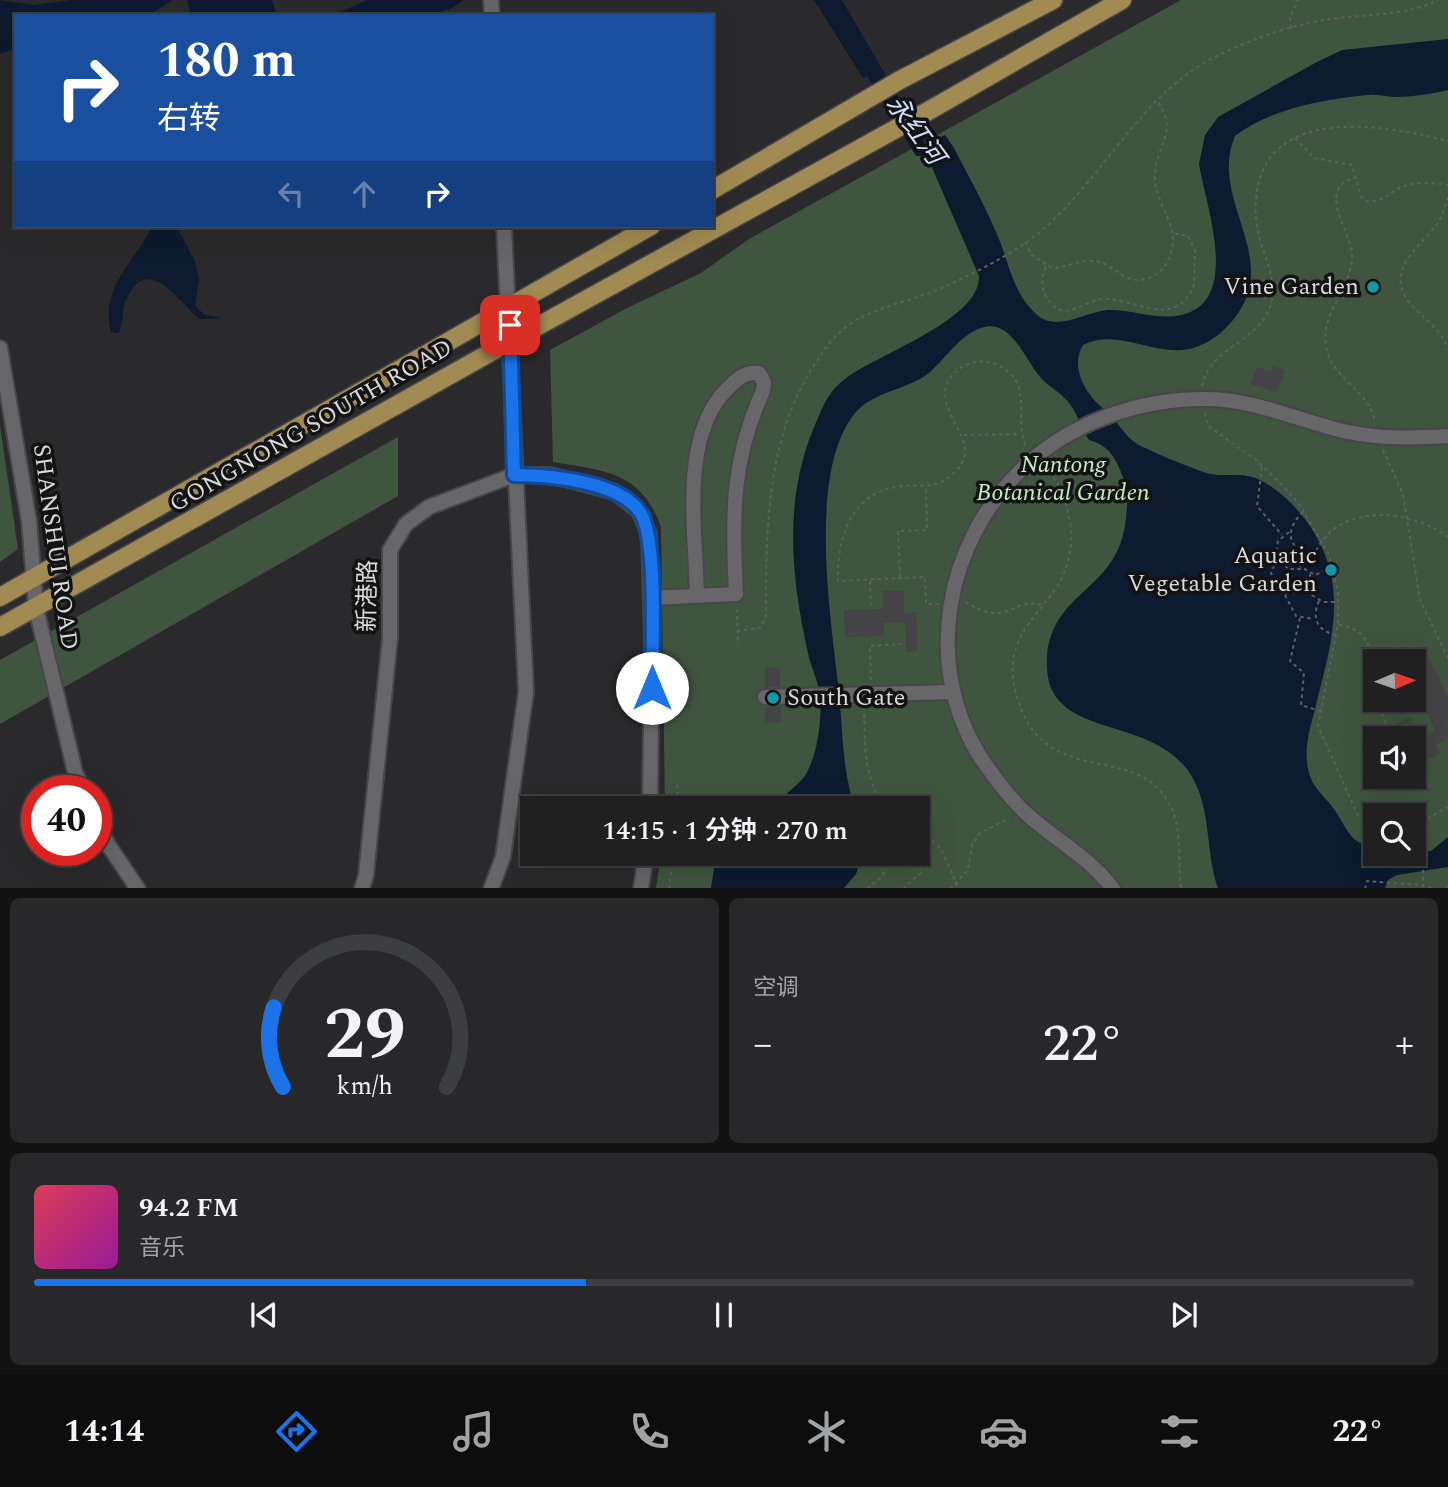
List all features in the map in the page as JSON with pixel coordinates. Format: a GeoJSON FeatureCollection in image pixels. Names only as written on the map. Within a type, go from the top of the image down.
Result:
{"type":"FeatureCollection","features":[{"type":"Feature","properties":{"kind":"main road"},"geometry":{"type":"LineString","coordinates":[[714,189],[900,80],[1053,0]]}},
{"type":"Feature","properties":{"kind":"main road","name":"GONGNONG SOUTH ROAD"},"geometry":{"type":"LineString","coordinates":[[0,627],[510,341],[930,110],[1122,0]]}},
{"type":"Feature","properties":{"kind":"main road","name":"GONGNONG SOUTH ROAD"},"geometry":{"type":"LineString","coordinates":[[0,597],[648,228]]}},
{"type":"Feature","properties":{"kind":"street"},"geometry":{"type":"LineString","coordinates":[[491,888],[503,857],[526,691],[504,228]]}},
{"type":"Feature","properties":{"kind":"street","name":"SHANSHUI ROAD"},"geometry":{"type":"LineString","coordinates":[[0,348],[29,521],[36,608],[76,775]]}},
{"type":"Feature","properties":{"kind":"street"},"geometry":{"type":"LineString","coordinates":[[651,598],[736,594],[733,499],[736,470],[764,382],[759,373],[744,374],[721,396],[703,424],[695,474],[697,596]]}},
{"type":"Feature","properties":{"kind":"street"},"geometry":{"type":"LineString","coordinates":[[1112,888],[1077,852],[1020,807],[979,755],[952,692],[947,640],[950,600],[970,543],[1000,493],[1037,458],[1074,433],[1117,413],[1157,402],[1202,398],[1240,400],[1318,425],[1376,436],[1448,436]]}},
{"type":"Feature","properties":{"kind":"street","name":"新港路"},"geometry":{"type":"LineString","coordinates":[[362,888],[366,875],[390,638],[390,550],[406,524],[429,507],[514,475],[550,475],[615,492],[639,511],[649,534],[650,796]]}},
{"type":"Feature","properties":{"kind":"street"},"geometry":{"type":"LineString","coordinates":[[765,697],[952,692]]}},
{"type":"Feature","properties":{"kind":"street"},"geometry":{"type":"LineString","coordinates":[[112,850],[138,888]]}},
{"type":"Feature","properties":{"kind":"street"},"geometry":{"type":"LineString","coordinates":[[640,888],[644,866]]}},
{"type":"Feature","properties":{"kind":"path"},"geometry":{"type":"LineString","coordinates":[[1291,28],[1290,18],[1298,0]]}},
{"type":"Feature","properties":{"kind":"path"},"geometry":{"type":"LineString","coordinates":[[737,631],[760,628],[764,624],[772,477],[786,421],[803,381],[844,327],[971,273],[1024,242],[1072,202],[1130,128],[1156,100],[1217,56],[1291,28],[1334,19],[1391,15],[1424,7],[1438,0]]}},
{"type":"Feature","properties":{"kind":"path"},"geometry":{"type":"LineString","coordinates":[[1024,242],[1032,255],[1046,266],[1061,268],[1091,260],[1102,262],[1126,277],[1145,279],[1163,270],[1169,259],[1172,233],[1156,187],[1157,162],[1168,129],[1164,110],[1156,100]]}},
{"type":"Feature","properties":{"kind":"path"},"geometry":{"type":"LineString","coordinates":[[1363,816],[1358,816],[1318,726],[1338,624],[1333,567],[1321,540],[1303,512],[1262,466],[1208,426],[1202,398],[1204,377],[1219,355],[1253,330],[1269,309],[1273,283],[1255,216],[1259,188],[1268,162],[1294,137],[1323,127],[1362,127],[1448,141]]}},
{"type":"Feature","properties":{"kind":"path"},"geometry":{"type":"LineString","coordinates":[[1294,137],[1314,158],[1352,165],[1364,199],[1378,202],[1403,186],[1448,185]]}},
{"type":"Feature","properties":{"kind":"path"},"geometry":{"type":"LineString","coordinates":[[1357,177],[1341,185],[1335,197],[1336,210],[1349,237],[1351,265],[1346,287],[1328,322],[1326,348],[1336,369],[1369,403],[1376,436],[1397,479],[1408,516],[1420,600],[1448,658]]}},
{"type":"Feature","properties":{"kind":"path"},"geometry":{"type":"LineString","coordinates":[[1448,197],[1435,228],[1406,259],[1402,276],[1404,293],[1413,307],[1434,325],[1448,349]]}},
{"type":"Feature","properties":{"kind":"path"},"geometry":{"type":"LineString","coordinates":[[1046,266],[1042,276],[1044,291],[1051,303],[1062,311],[1077,311],[1107,298],[1143,308],[1163,310],[1178,304],[1195,285],[1193,244],[1188,236],[1172,233]]}},
{"type":"Feature","properties":{"kind":"path"},"geometry":{"type":"LineString","coordinates":[[1042,605],[1026,603],[1010,613],[993,614],[950,600],[926,604],[925,577],[838,581],[841,535],[852,513],[867,499],[885,489],[905,485],[926,487],[942,482],[957,469],[964,455],[962,435],[946,403],[946,389],[957,369],[979,361],[1000,366],[1014,378],[1021,400],[1021,434],[1026,447],[1057,483],[1065,500],[1070,525],[1066,567],[1058,584],[1042,605],[1023,629],[1014,660],[1015,689],[1027,719],[1036,732],[1059,753],[1074,760],[1135,774],[1159,789],[1175,817],[1181,888]]}},
{"type":"Feature","properties":{"kind":"path"},"geometry":{"type":"LineString","coordinates":[[962,435],[1021,434]]}},
{"type":"Feature","properties":{"kind":"path"},"geometry":{"type":"LineString","coordinates":[[1262,466],[1257,506],[1282,535]]}},
{"type":"Feature","properties":{"kind":"path"},"geometry":{"type":"LineString","coordinates":[[900,578],[898,531],[927,530],[926,487]]}},
{"type":"Feature","properties":{"kind":"path"},"geometry":{"type":"LineString","coordinates":[[1301,569],[1297,559],[1299,551],[1290,532],[1292,523],[1303,512]]}},
{"type":"Feature","properties":{"kind":"path"},"geometry":{"type":"LineString","coordinates":[[1299,551],[1306,554],[1316,551],[1328,533],[1363,517],[1408,516],[1429,524],[1448,537]]}},
{"type":"Feature","properties":{"kind":"path"},"geometry":{"type":"LineString","coordinates":[[1290,532],[1282,535],[1276,547],[1278,558],[1288,569],[1290,580],[1300,593]]}},
{"type":"Feature","properties":{"kind":"path"},"geometry":{"type":"LineString","coordinates":[[1278,558],[1271,568],[1271,580],[1277,590],[1285,594],[1310,592],[1319,600],[1338,602]]}},
{"type":"Feature","properties":{"kind":"path"},"geometry":{"type":"LineString","coordinates":[[1288,569],[1319,574],[1333,567]]}},
{"type":"Feature","properties":{"kind":"path"},"geometry":{"type":"LineString","coordinates":[[1310,592],[1311,573]]}},
{"type":"Feature","properties":{"kind":"path"},"geometry":{"type":"LineString","coordinates":[[870,579],[871,608]]}},
{"type":"Feature","properties":{"kind":"path"},"geometry":{"type":"LineString","coordinates":[[736,594],[738,645]]}},
{"type":"Feature","properties":{"kind":"path"},"geometry":{"type":"LineString","coordinates":[[1285,594],[1289,608],[1300,618],[1315,620],[1325,632],[1336,635]]}},
{"type":"Feature","properties":{"kind":"path"},"geometry":{"type":"LineString","coordinates":[[1315,620],[1319,600]]}},
{"type":"Feature","properties":{"kind":"path"},"geometry":{"type":"LineString","coordinates":[[1300,618],[1290,661],[1304,673],[1301,705],[1322,712]]}},
{"type":"Feature","properties":{"kind":"path"},"geometry":{"type":"LineString","coordinates":[[1338,624],[1361,632],[1368,649]]}},
{"type":"Feature","properties":{"kind":"path"},"geometry":{"type":"LineString","coordinates":[[880,796],[871,776],[865,740],[870,646],[902,644]]}},
{"type":"Feature","properties":{"kind":"path"},"geometry":{"type":"LineString","coordinates":[[677,785],[677,796]]}},
{"type":"Feature","properties":{"kind":"path"},"geometry":{"type":"LineString","coordinates":[[950,888],[968,870],[972,845],[980,833],[1007,819],[1020,807]]}},
{"type":"Feature","properties":{"kind":"path"},"geometry":{"type":"LineString","coordinates":[[1426,819],[1448,807]]}},
{"type":"Feature","properties":{"kind":"path"},"geometry":{"type":"LineString","coordinates":[[930,837],[959,888]]}},
{"type":"Feature","properties":{"kind":"path"},"geometry":{"type":"LineString","coordinates":[[669,888],[672,866]]}},
{"type":"Feature","properties":{"kind":"path"},"geometry":{"type":"LineString","coordinates":[[867,888],[884,878],[885,866]]}},
{"type":"Feature","properties":{"kind":"path"},"geometry":{"type":"LineString","coordinates":[[903,888],[921,873],[920,866]]}},
{"type":"Feature","properties":{"kind":"path"},"geometry":{"type":"LineString","coordinates":[[1423,866],[1423,886]]}},
{"type":"Feature","properties":{"kind":"path"},"geometry":{"type":"LineString","coordinates":[[1365,888],[1367,881],[1434,888]]}},
{"type":"Feature","properties":{"kind":"green space","name":"Nantong Botanical Garden"},"geometry":{"type":"Polygon","coordinates":[[[1181,0],[1448,0],[1448,888],[656,888],[659,866],[930,866],[930,796],[665,796],[661,527],[653,508],[632,484],[605,472],[553,462],[550,350],[629,307],[701,273],[749,239],[1181,0]]]}},
{"type":"Feature","properties":{"kind":"green space"},"geometry":{"type":"Polygon","coordinates":[[[0,425],[18,549],[0,562],[0,425]]]}},
{"type":"Feature","properties":{"kind":"green space"},"geometry":{"type":"Polygon","coordinates":[[[398,437],[398,496],[0,724],[0,660],[398,437]]]}},
{"type":"Feature","properties":{"kind":"water"},"geometry":{"type":"Polygon","coordinates":[[[0,0],[34,5],[71,0],[173,0],[150,14],[14,14],[14,50],[0,54],[0,0]]]}},
{"type":"Feature","properties":{"kind":"water"},"geometry":{"type":"Polygon","coordinates":[[[187,0],[272,0],[276,14],[190,14],[187,0]]]}},
{"type":"Feature","properties":{"kind":"water"},"geometry":{"type":"Polygon","coordinates":[[[368,0],[463,0],[452,8],[431,14],[336,14],[368,0]]]}},
{"type":"Feature","properties":{"kind":"water","name":"永红河"},"geometry":{"type":"Polygon","coordinates":[[[814,0],[842,0],[926,145],[945,135],[990,219],[1023,299],[1036,314],[1052,322],[1107,310],[1167,317],[1197,309],[1209,295],[1215,275],[1213,229],[1199,164],[1205,135],[1218,117],[1342,50],[1448,39],[1448,90],[1415,96],[1368,95],[1334,99],[1281,112],[1235,136],[1229,159],[1230,182],[1248,249],[1251,272],[1248,294],[1236,316],[1220,334],[1205,344],[1185,350],[1155,348],[1111,339],[1097,340],[1083,345],[1078,363],[1086,389],[1137,444],[1204,472],[1258,479],[1283,495],[1304,518],[1326,556],[1334,600],[1330,645],[1307,745],[1310,776],[1352,837],[1363,845],[1363,866],[1426,866],[1426,851],[1431,851],[1448,837],[1448,867],[1397,875],[1388,880],[1385,888],[1218,888],[1202,802],[1191,775],[1173,755],[1150,741],[1079,715],[1061,703],[1050,684],[1047,657],[1052,635],[1060,617],[1099,577],[1121,542],[1126,518],[1126,489],[1113,456],[1101,445],[1089,440],[1069,403],[1038,375],[1011,336],[992,326],[973,331],[966,336],[920,379],[878,396],[860,408],[852,417],[839,443],[831,474],[826,546],[845,762],[851,796],[784,796],[801,781],[809,769],[818,739],[820,718],[820,693],[809,659],[794,564],[795,505],[807,447],[823,407],[836,387],[859,369],[945,322],[963,307],[975,292],[979,276],[927,156],[916,156],[867,76],[863,78],[814,0]]]}},
{"type":"Feature","properties":{"kind":"water"},"geometry":{"type":"Polygon","coordinates":[[[151,228],[178,228],[195,262],[199,279],[195,306],[205,315],[221,318],[200,319],[163,285],[153,280],[143,280],[134,287],[125,302],[118,333],[111,332],[110,301],[121,275],[151,228]]]}},
{"type":"Feature","properties":{"kind":"water"},"geometry":{"type":"Polygon","coordinates":[[[714,866],[859,866],[856,874],[844,888],[711,888],[714,866]]]}},
{"type":"Feature","properties":{"kind":"building"},"geometry":{"type":"Polygon","coordinates":[[[1273,366],[1285,370],[1278,393],[1251,384],[1257,367],[1271,372],[1273,366]]]}},
{"type":"Feature","properties":{"kind":"building"},"geometry":{"type":"Polygon","coordinates":[[[904,590],[904,613],[916,612],[917,651],[906,652],[905,622],[884,623],[884,636],[845,637],[844,610],[883,609],[883,591],[904,590]]]}},
{"type":"Feature","properties":{"kind":"building"},"geometry":{"type":"Polygon","coordinates":[[[1429,658],[1448,697],[1448,739],[1436,745],[1440,753],[1426,761],[1426,735],[1435,731],[1426,710],[1426,660],[1429,658]]]}},
{"type":"Feature","properties":{"kind":"building"},"geometry":{"type":"Polygon","coordinates":[[[765,667],[780,668],[780,687],[765,687],[765,667]]]}},
{"type":"Feature","properties":{"kind":"building"},"geometry":{"type":"Polygon","coordinates":[[[781,706],[781,723],[765,723],[765,707],[781,706]]]}},
{"type":"Feature","properties":{"kind":"building"},"geometry":{"type":"Polygon","coordinates":[[[1409,718],[1413,726],[1391,726],[1409,718]]]}},
{"type":"Feature","properties":{"kind":"place","name":"Vine Garden"},"geometry":{"type":"Point","coordinates":[1373,287]}},
{"type":"Feature","properties":{"kind":"place","name":"Aquatic Vegetable Garden"},"geometry":{"type":"Point","coordinates":[1331,570]}},
{"type":"Feature","properties":{"kind":"place","name":"South Gate"},"geometry":{"type":"Point","coordinates":[773,698]}},
{"type":"Feature","properties":{"kind":"route"},"geometry":{"type":"LineString","coordinates":[[510,325],[514,475],[550,475],[615,492],[639,511],[649,534],[652,688]]}}]}
